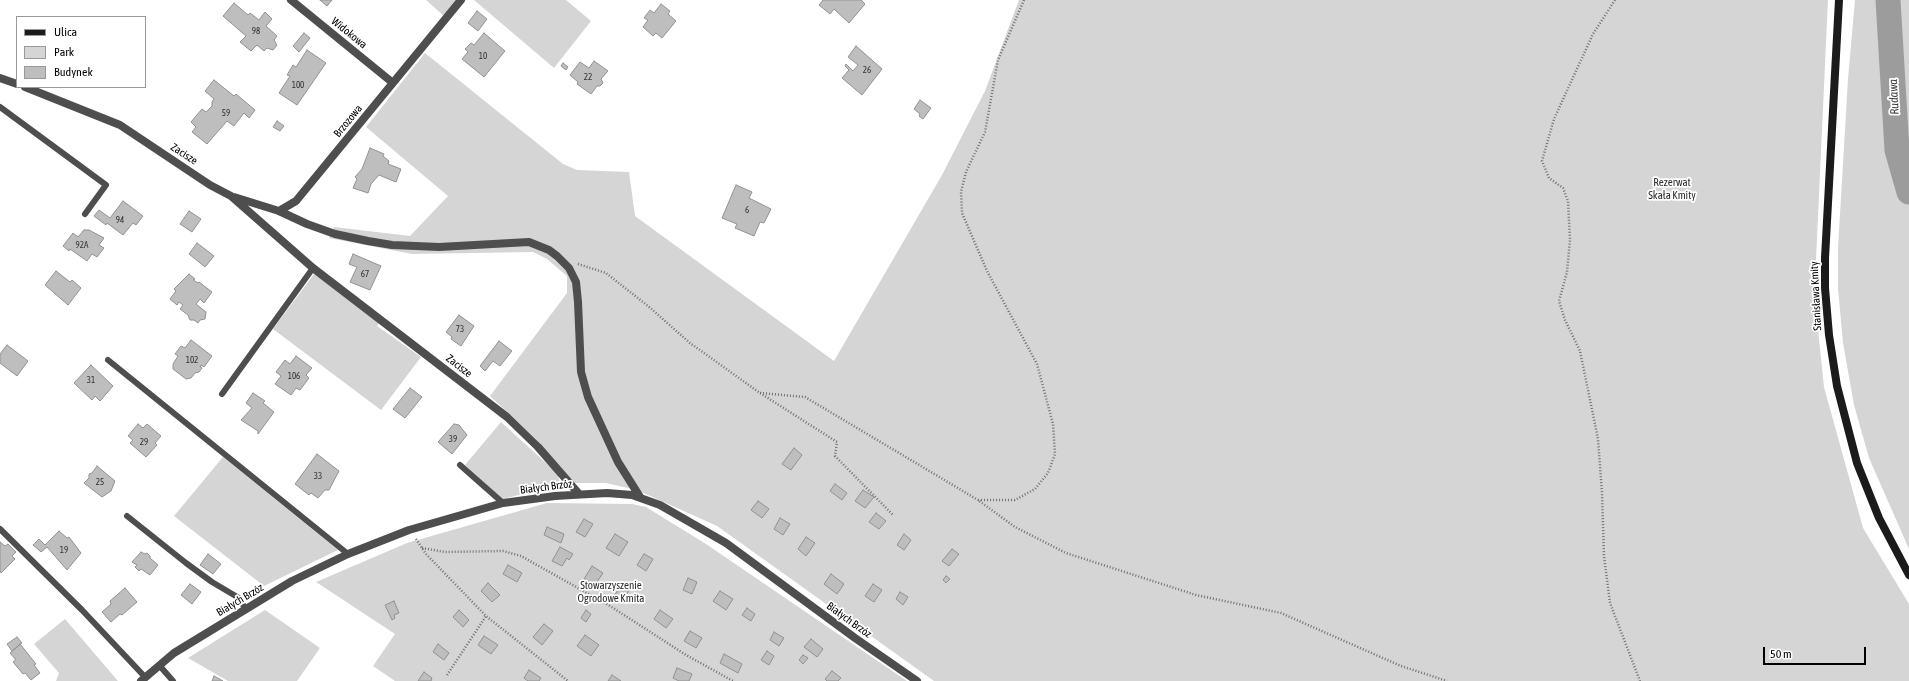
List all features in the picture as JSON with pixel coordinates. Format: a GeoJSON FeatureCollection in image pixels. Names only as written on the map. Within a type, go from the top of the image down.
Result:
{"type":"FeatureCollection","features":[{"type":"Feature","properties":{"kind":"main road","name":"Stanisława Kmity"},"geometry":{"type":"LineString","coordinates":[[1839,0],[1825,258],[1828,335],[1839,398],[1857,463],[1879,518],[1909,575]]}},
{"type":"Feature","properties":{"kind":"street","name":"Widokowa"},"geometry":{"type":"LineString","coordinates":[[291,0],[393,83]]}},
{"type":"Feature","properties":{"kind":"street","name":"Brzozowa"},"geometry":{"type":"LineString","coordinates":[[279,211],[296,201],[460,0]]}},
{"type":"Feature","properties":{"kind":"street"},"geometry":{"type":"LineString","coordinates":[[0,78],[16,84]]}},
{"type":"Feature","properties":{"kind":"street","name":"Zacisze"},"geometry":{"type":"LineString","coordinates":[[28,88],[120,125],[210,185],[231,196],[313,268],[507,417],[538,446],[579,494]]}},
{"type":"Feature","properties":{"kind":"street"},"geometry":{"type":"LineString","coordinates":[[231,196],[279,211],[307,224],[335,234],[368,241],[426,247],[529,242],[549,250],[564,261],[572,274],[578,292],[581,372],[588,397],[618,462],[640,497]]}},
{"type":"Feature","properties":{"kind":"street","name":"Białych Brzóz"},"geometry":{"type":"LineString","coordinates":[[143,679],[174,653],[292,581],[348,554],[410,530],[503,503],[579,494],[632,495],[660,505],[726,543],[855,638],[918,681]]}},
{"type":"Feature","properties":{"kind":"lane"},"geometry":{"type":"LineString","coordinates":[[0,107],[106,185],[85,214]]}},
{"type":"Feature","properties":{"kind":"lane"},"geometry":{"type":"LineString","coordinates":[[222,394],[313,268]]}},
{"type":"Feature","properties":{"kind":"lane"},"geometry":{"type":"LineString","coordinates":[[108,360],[348,554]]}},
{"type":"Feature","properties":{"kind":"lane"},"geometry":{"type":"LineString","coordinates":[[460,464],[503,503]]}},
{"type":"Feature","properties":{"kind":"lane"},"geometry":{"type":"LineString","coordinates":[[127,516],[186,563],[212,582],[239,598],[246,610]]}},
{"type":"Feature","properties":{"kind":"lane"},"geometry":{"type":"LineString","coordinates":[[0,529],[82,610],[143,679]]}},
{"type":"Feature","properties":{"kind":"lane"},"geometry":{"type":"LineString","coordinates":[[159,665],[173,681]]}},
{"type":"Feature","properties":{"kind":"path"},"geometry":{"type":"LineString","coordinates":[[978,500],[1015,500],[1035,489],[1048,473],[1055,454],[1053,424],[1038,364],[987,271],[962,213],[961,192],[966,172],[985,132],[998,60],[1024,0]]}},
{"type":"Feature","properties":{"kind":"path"},"geometry":{"type":"LineString","coordinates":[[1615,0],[1593,34],[1554,119],[1542,161],[1549,178],[1563,188],[1568,201],[1570,240],[1567,272],[1559,301],[1565,320],[1580,351],[1598,439],[1602,493],[1604,556],[1610,603],[1640,681]]}},
{"type":"Feature","properties":{"kind":"path"},"geometry":{"type":"LineString","coordinates":[[564,261],[606,273],[648,306],[690,343],[760,393],[837,442],[835,456],[893,515]]}},
{"type":"Feature","properties":{"kind":"path"},"geometry":{"type":"LineString","coordinates":[[760,393],[805,397],[978,500],[1015,527],[1066,553],[1196,595],[1281,613],[1401,666],[1447,681]]}},
{"type":"Feature","properties":{"kind":"path"},"geometry":{"type":"LineString","coordinates":[[417,540],[422,548],[486,616],[568,681]]}},
{"type":"Feature","properties":{"kind":"path"},"geometry":{"type":"LineString","coordinates":[[422,548],[445,552],[503,552],[521,556],[610,606],[686,655],[733,681]]}},
{"type":"Feature","properties":{"kind":"path"},"geometry":{"type":"LineString","coordinates":[[447,675],[486,616]]}},
{"type":"Feature","properties":{"kind":"green space"},"geometry":{"type":"Polygon","coordinates":[[[426,0],[457,0],[444,16],[426,0]]]}},
{"type":"Feature","properties":{"kind":"green space"},"geometry":{"type":"Polygon","coordinates":[[[474,0],[566,0],[591,21],[554,68],[474,0]]]}},
{"type":"Feature","properties":{"kind":"green space","name":"Rezerwat Skała Kmity"},"geometry":{"type":"Polygon","coordinates":[[[1019,0],[1828,0],[1815,281],[1824,387],[1863,528],[1909,604],[1909,681],[934,681],[717,526],[637,490],[606,483],[572,483],[535,438],[490,396],[567,293],[567,276],[547,259],[533,252],[412,254],[329,238],[334,227],[410,236],[448,196],[366,127],[425,53],[563,164],[577,170],[629,172],[635,216],[834,361],[942,175],[985,91],[1019,0]]]}},
{"type":"Feature","properties":{"kind":"green space"},"geometry":{"type":"Polygon","coordinates":[[[1855,0],[1909,0],[1909,549],[1869,458],[1854,405],[1843,343],[1838,288],[1838,248],[1848,79],[1855,0]]]}},
{"type":"Feature","properties":{"kind":"green space"},"geometry":{"type":"Polygon","coordinates":[[[314,274],[380,321],[377,326],[421,357],[381,410],[273,329],[314,274]]]}},
{"type":"Feature","properties":{"kind":"green space"},"geometry":{"type":"Polygon","coordinates":[[[501,422],[557,473],[561,485],[502,499],[465,465],[501,422]]]}},
{"type":"Feature","properties":{"kind":"green space"},"geometry":{"type":"Polygon","coordinates":[[[223,457],[338,550],[264,586],[174,516],[223,457]]]}},
{"type":"Feature","properties":{"kind":"green space","name":"Stowarzyszenie Ogrodowe Kmita"},"geometry":{"type":"Polygon","coordinates":[[[547,503],[632,504],[646,507],[706,544],[907,681],[395,681],[373,666],[395,634],[316,582],[407,543],[547,503]]]}},
{"type":"Feature","properties":{"kind":"green space"},"geometry":{"type":"Polygon","coordinates":[[[265,610],[320,648],[297,681],[228,681],[188,658],[265,610]]]}},
{"type":"Feature","properties":{"kind":"green space"},"geometry":{"type":"Polygon","coordinates":[[[65,619],[118,681],[56,681],[59,673],[34,644],[65,619]]]}},
{"type":"Feature","properties":{"kind":"building"},"geometry":{"type":"Polygon","coordinates":[[[320,0],[332,0],[327,6],[320,0]]]}},
{"type":"Feature","properties":{"kind":"building"},"geometry":{"type":"Polygon","coordinates":[[[823,0],[861,0],[865,4],[849,23],[834,9],[830,14],[819,5],[823,0]]]}},
{"type":"Feature","properties":{"kind":"building"},"geometry":{"type":"Polygon","coordinates":[[[234,3],[248,15],[250,13],[259,20],[265,12],[272,19],[266,26],[277,36],[274,40],[277,45],[273,50],[267,48],[264,51],[257,45],[251,51],[240,42],[246,36],[223,16],[234,3]]]}},
{"type":"Feature","properties":{"kind":"building"},"geometry":{"type":"Polygon","coordinates":[[[661,4],[670,11],[668,14],[676,21],[662,38],[656,33],[653,36],[643,27],[648,20],[644,18],[650,10],[654,13],[661,4]]]}},
{"type":"Feature","properties":{"kind":"building"},"geometry":{"type":"Polygon","coordinates":[[[477,11],[487,19],[478,31],[468,23],[477,11]]]}},
{"type":"Feature","properties":{"kind":"building"},"geometry":{"type":"Polygon","coordinates":[[[304,33],[310,38],[299,52],[293,46],[304,33]]]}},
{"type":"Feature","properties":{"kind":"building"},"geometry":{"type":"Polygon","coordinates":[[[484,33],[505,51],[484,77],[462,59],[468,52],[465,49],[471,43],[474,45],[484,33]]]}},
{"type":"Feature","properties":{"kind":"building"},"geometry":{"type":"Polygon","coordinates":[[[856,46],[882,69],[862,95],[842,78],[849,70],[845,66],[846,64],[853,71],[858,65],[848,57],[856,46]]]}},
{"type":"Feature","properties":{"kind":"building"},"geometry":{"type":"Polygon","coordinates":[[[307,50],[326,63],[297,105],[279,93],[290,76],[287,75],[293,65],[296,67],[307,50]]]}},
{"type":"Feature","properties":{"kind":"building"},"geometry":{"type":"Polygon","coordinates":[[[594,61],[608,71],[601,79],[603,83],[600,86],[597,86],[591,94],[577,84],[578,82],[570,75],[580,62],[589,68],[594,61]]]}},
{"type":"Feature","properties":{"kind":"building"},"geometry":{"type":"Polygon","coordinates":[[[563,63],[568,67],[566,70],[561,66],[563,63]]]}},
{"type":"Feature","properties":{"kind":"building"},"geometry":{"type":"Polygon","coordinates":[[[214,80],[234,96],[236,94],[255,110],[249,118],[244,113],[234,126],[227,121],[207,144],[192,132],[196,127],[191,122],[202,109],[206,112],[212,106],[214,99],[205,91],[214,80]]]}},
{"type":"Feature","properties":{"kind":"building"},"geometry":{"type":"Polygon","coordinates":[[[920,100],[931,108],[923,119],[914,109],[920,100]]]}},
{"type":"Feature","properties":{"kind":"building"},"geometry":{"type":"Polygon","coordinates":[[[277,121],[284,126],[280,131],[273,127],[277,121]]]}},
{"type":"Feature","properties":{"kind":"building"},"geometry":{"type":"Polygon","coordinates":[[[370,148],[384,154],[383,156],[389,161],[388,164],[401,169],[396,182],[379,175],[371,184],[368,193],[353,188],[357,179],[355,177],[362,169],[370,148]]]}},
{"type":"Feature","properties":{"kind":"building"},"geometry":{"type":"Polygon","coordinates":[[[736,185],[752,192],[749,198],[771,209],[764,223],[760,222],[754,236],[735,228],[737,224],[722,218],[736,185]]]}},
{"type":"Feature","properties":{"kind":"building"},"geometry":{"type":"Polygon","coordinates":[[[123,201],[143,216],[136,225],[133,223],[123,235],[107,223],[106,225],[94,216],[99,210],[110,218],[123,201]]]}},
{"type":"Feature","properties":{"kind":"building"},"geometry":{"type":"Polygon","coordinates":[[[189,211],[201,219],[192,232],[180,224],[189,211]]]}},
{"type":"Feature","properties":{"kind":"building"},"geometry":{"type":"Polygon","coordinates":[[[84,230],[89,230],[104,238],[99,245],[104,248],[97,257],[92,254],[87,261],[63,246],[73,233],[78,237],[84,230]]]}},
{"type":"Feature","properties":{"kind":"building"},"geometry":{"type":"Polygon","coordinates":[[[197,243],[214,256],[205,267],[189,254],[197,243]]]}},
{"type":"Feature","properties":{"kind":"building"},"geometry":{"type":"Polygon","coordinates":[[[353,254],[381,266],[370,290],[350,282],[357,267],[349,264],[353,254]]]}},
{"type":"Feature","properties":{"kind":"building"},"geometry":{"type":"Polygon","coordinates":[[[56,271],[70,282],[72,280],[81,288],[68,305],[45,285],[56,271]]]}},
{"type":"Feature","properties":{"kind":"building"},"geometry":{"type":"Polygon","coordinates":[[[189,274],[195,279],[193,280],[198,283],[199,282],[212,292],[204,303],[200,299],[196,304],[206,312],[205,319],[200,320],[198,323],[194,320],[190,320],[188,315],[180,309],[183,305],[179,302],[177,305],[170,299],[176,291],[174,289],[189,274]]]}},
{"type":"Feature","properties":{"kind":"building"},"geometry":{"type":"Polygon","coordinates":[[[459,315],[474,326],[461,346],[451,339],[452,337],[446,332],[459,315]]]}},
{"type":"Feature","properties":{"kind":"building"},"geometry":{"type":"Polygon","coordinates":[[[191,340],[212,356],[204,367],[201,365],[200,367],[202,368],[199,372],[195,373],[191,378],[186,379],[173,369],[173,364],[178,356],[175,354],[181,346],[185,348],[191,340]]]}},
{"type":"Feature","properties":{"kind":"building"},"geometry":{"type":"Polygon","coordinates":[[[499,341],[512,351],[500,366],[493,361],[485,371],[480,366],[499,341]]]}},
{"type":"Feature","properties":{"kind":"building"},"geometry":{"type":"Polygon","coordinates":[[[7,345],[28,361],[17,376],[0,363],[0,354],[7,345]]]}},
{"type":"Feature","properties":{"kind":"building"},"geometry":{"type":"Polygon","coordinates":[[[296,356],[312,368],[306,375],[309,378],[300,390],[296,388],[291,395],[275,384],[281,376],[276,372],[285,360],[290,364],[296,356]]]}},
{"type":"Feature","properties":{"kind":"building"},"geometry":{"type":"Polygon","coordinates":[[[91,365],[113,386],[100,401],[95,396],[92,400],[74,383],[91,365]]]}},
{"type":"Feature","properties":{"kind":"building"},"geometry":{"type":"Polygon","coordinates":[[[410,388],[422,397],[405,418],[393,409],[410,388]]]}},
{"type":"Feature","properties":{"kind":"building"},"geometry":{"type":"Polygon","coordinates":[[[253,393],[265,401],[263,403],[274,412],[258,434],[258,431],[241,420],[252,408],[246,403],[253,393]]]}},
{"type":"Feature","properties":{"kind":"building"},"geometry":{"type":"Polygon","coordinates":[[[138,424],[143,428],[147,424],[161,436],[155,443],[157,445],[146,457],[130,443],[133,440],[128,436],[138,424]]]}},
{"type":"Feature","properties":{"kind":"building"},"geometry":{"type":"Polygon","coordinates":[[[454,424],[459,425],[467,435],[452,454],[438,442],[454,424]]]}},
{"type":"Feature","properties":{"kind":"building"},"geometry":{"type":"Polygon","coordinates":[[[794,448],[802,455],[791,470],[782,464],[794,448]]]}},
{"type":"Feature","properties":{"kind":"building"},"geometry":{"type":"Polygon","coordinates":[[[317,454],[339,471],[329,490],[325,490],[318,498],[311,493],[309,495],[295,484],[317,454]]]}},
{"type":"Feature","properties":{"kind":"building"},"geometry":{"type":"Polygon","coordinates":[[[97,466],[115,481],[111,491],[102,497],[84,483],[89,478],[89,474],[92,473],[97,466]]]}},
{"type":"Feature","properties":{"kind":"building"},"geometry":{"type":"Polygon","coordinates":[[[835,484],[847,493],[842,500],[830,491],[835,484]]]}},
{"type":"Feature","properties":{"kind":"building"},"geometry":{"type":"Polygon","coordinates":[[[863,490],[874,497],[865,508],[855,501],[863,490]]]}},
{"type":"Feature","properties":{"kind":"building"},"geometry":{"type":"Polygon","coordinates":[[[758,501],[769,509],[762,518],[751,510],[758,501]]]}},
{"type":"Feature","properties":{"kind":"building"},"geometry":{"type":"Polygon","coordinates":[[[876,513],[886,521],[879,529],[869,522],[876,513]]]}},
{"type":"Feature","properties":{"kind":"building"},"geometry":{"type":"Polygon","coordinates":[[[780,518],[790,524],[783,535],[774,529],[780,518]]]}},
{"type":"Feature","properties":{"kind":"building"},"geometry":{"type":"Polygon","coordinates":[[[584,519],[593,524],[585,537],[576,532],[584,519]]]}},
{"type":"Feature","properties":{"kind":"building"},"geometry":{"type":"Polygon","coordinates":[[[547,527],[564,534],[561,543],[544,535],[547,527]]]}},
{"type":"Feature","properties":{"kind":"building"},"geometry":{"type":"Polygon","coordinates":[[[59,531],[67,538],[69,537],[81,553],[67,570],[47,547],[41,552],[33,545],[39,539],[45,545],[59,531]]]}},
{"type":"Feature","properties":{"kind":"building"},"geometry":{"type":"Polygon","coordinates":[[[615,534],[628,542],[619,556],[606,548],[615,534]]]}},
{"type":"Feature","properties":{"kind":"building"},"geometry":{"type":"Polygon","coordinates":[[[904,534],[911,540],[904,550],[897,545],[904,534]]]}},
{"type":"Feature","properties":{"kind":"building"},"geometry":{"type":"Polygon","coordinates":[[[806,537],[815,543],[806,556],[798,549],[806,537]]]}},
{"type":"Feature","properties":{"kind":"building"},"geometry":{"type":"Polygon","coordinates":[[[0,542],[5,546],[8,544],[16,552],[12,556],[15,559],[1,573],[0,571],[0,542]]]}},
{"type":"Feature","properties":{"kind":"building"},"geometry":{"type":"Polygon","coordinates":[[[560,547],[573,554],[569,560],[567,558],[562,566],[552,561],[560,547]]]}},
{"type":"Feature","properties":{"kind":"building"},"geometry":{"type":"Polygon","coordinates":[[[952,549],[959,554],[949,566],[942,561],[952,549]]]}},
{"type":"Feature","properties":{"kind":"building"},"geometry":{"type":"Polygon","coordinates":[[[141,552],[145,554],[147,553],[158,565],[150,575],[141,569],[139,571],[135,567],[137,565],[132,562],[141,552]]]}},
{"type":"Feature","properties":{"kind":"building"},"geometry":{"type":"Polygon","coordinates":[[[208,554],[221,564],[213,574],[200,565],[208,554]]]}},
{"type":"Feature","properties":{"kind":"building"},"geometry":{"type":"Polygon","coordinates":[[[644,554],[653,559],[646,571],[637,565],[644,554]]]}},
{"type":"Feature","properties":{"kind":"building"},"geometry":{"type":"Polygon","coordinates":[[[508,565],[522,573],[517,582],[503,574],[508,565]]]}},
{"type":"Feature","properties":{"kind":"building"},"geometry":{"type":"Polygon","coordinates":[[[592,566],[603,573],[594,586],[584,579],[592,566]]]}},
{"type":"Feature","properties":{"kind":"building"},"geometry":{"type":"Polygon","coordinates":[[[831,574],[844,584],[837,594],[824,584],[831,574]]]}},
{"type":"Feature","properties":{"kind":"building"},"geometry":{"type":"Polygon","coordinates":[[[946,576],[950,579],[946,583],[943,580],[946,576]]]}},
{"type":"Feature","properties":{"kind":"building"},"geometry":{"type":"Polygon","coordinates":[[[688,578],[697,582],[692,594],[683,590],[688,578]]]}},
{"type":"Feature","properties":{"kind":"building"},"geometry":{"type":"Polygon","coordinates":[[[488,583],[500,595],[492,602],[481,591],[488,583]]]}},
{"type":"Feature","properties":{"kind":"building"},"geometry":{"type":"Polygon","coordinates":[[[190,584],[201,592],[192,604],[181,595],[190,584]]]}},
{"type":"Feature","properties":{"kind":"building"},"geometry":{"type":"Polygon","coordinates":[[[622,584],[630,589],[622,601],[614,596],[622,584]]]}},
{"type":"Feature","properties":{"kind":"building"},"geometry":{"type":"Polygon","coordinates":[[[873,584],[882,590],[874,602],[865,596],[873,584]]]}},
{"type":"Feature","properties":{"kind":"building"},"geometry":{"type":"Polygon","coordinates":[[[125,588],[137,602],[111,622],[102,612],[111,604],[110,601],[125,588]]]}},
{"type":"Feature","properties":{"kind":"building"},"geometry":{"type":"Polygon","coordinates":[[[720,591],[733,599],[726,610],[713,601],[720,591]]]}},
{"type":"Feature","properties":{"kind":"building"},"geometry":{"type":"Polygon","coordinates":[[[900,592],[908,597],[903,605],[896,599],[900,592]]]}},
{"type":"Feature","properties":{"kind":"building"},"geometry":{"type":"Polygon","coordinates":[[[394,601],[399,613],[394,615],[395,618],[392,620],[385,605],[394,601]]]}},
{"type":"Feature","properties":{"kind":"building"},"geometry":{"type":"Polygon","coordinates":[[[747,608],[755,614],[751,621],[742,615],[747,608]]]}},
{"type":"Feature","properties":{"kind":"building"},"geometry":{"type":"Polygon","coordinates":[[[459,610],[469,620],[463,627],[453,617],[459,610]]]}},
{"type":"Feature","properties":{"kind":"building"},"geometry":{"type":"Polygon","coordinates":[[[586,610],[591,614],[586,622],[581,618],[586,610]]]}},
{"type":"Feature","properties":{"kind":"building"},"geometry":{"type":"Polygon","coordinates":[[[660,610],[673,619],[666,628],[654,619],[660,610]]]}},
{"type":"Feature","properties":{"kind":"building"},"geometry":{"type":"Polygon","coordinates":[[[544,624],[553,631],[542,645],[533,637],[544,624]]]}},
{"type":"Feature","properties":{"kind":"building"},"geometry":{"type":"Polygon","coordinates":[[[690,631],[702,638],[696,648],[684,641],[690,631]]]}},
{"type":"Feature","properties":{"kind":"building"},"geometry":{"type":"Polygon","coordinates":[[[774,632],[784,638],[779,646],[770,640],[774,632]]]}},
{"type":"Feature","properties":{"kind":"building"},"geometry":{"type":"Polygon","coordinates":[[[585,635],[599,645],[591,656],[577,646],[585,635]]]}},
{"type":"Feature","properties":{"kind":"building"},"geometry":{"type":"Polygon","coordinates":[[[484,636],[498,645],[491,654],[478,645],[484,636]]]}},
{"type":"Feature","properties":{"kind":"building"},"geometry":{"type":"Polygon","coordinates":[[[17,637],[22,643],[12,651],[7,644],[17,637]]]}},
{"type":"Feature","properties":{"kind":"building"},"geometry":{"type":"Polygon","coordinates":[[[811,639],[823,649],[817,657],[804,647],[811,639]]]}},
{"type":"Feature","properties":{"kind":"building"},"geometry":{"type":"Polygon","coordinates":[[[20,644],[36,664],[34,665],[40,673],[31,680],[25,673],[23,674],[13,662],[16,660],[10,653],[20,644]]]}},
{"type":"Feature","properties":{"kind":"building"},"geometry":{"type":"Polygon","coordinates":[[[438,644],[449,653],[444,660],[433,652],[438,644]]]}},
{"type":"Feature","properties":{"kind":"building"},"geometry":{"type":"Polygon","coordinates":[[[767,651],[774,656],[769,665],[761,660],[767,651]]]}},
{"type":"Feature","properties":{"kind":"building"},"geometry":{"type":"Polygon","coordinates":[[[724,654],[742,664],[738,673],[720,663],[724,654]]]}},
{"type":"Feature","properties":{"kind":"building"},"geometry":{"type":"Polygon","coordinates":[[[803,655],[808,658],[803,664],[799,660],[803,655]]]}},
{"type":"Feature","properties":{"kind":"building"},"geometry":{"type":"Polygon","coordinates":[[[677,668],[692,674],[689,681],[679,681],[673,678],[677,668]]]}},
{"type":"Feature","properties":{"kind":"building"},"geometry":{"type":"Polygon","coordinates":[[[529,670],[541,678],[539,681],[528,681],[524,678],[529,670]]]}},
{"type":"Feature","properties":{"kind":"building"},"geometry":{"type":"Polygon","coordinates":[[[832,671],[841,678],[838,681],[827,681],[825,679],[832,671]]]}},
{"type":"Feature","properties":{"kind":"building"},"geometry":{"type":"Polygon","coordinates":[[[424,672],[432,678],[431,681],[418,681],[424,672]]]}},
{"type":"Feature","properties":{"kind":"building"},"geometry":{"type":"Polygon","coordinates":[[[612,675],[621,681],[608,681],[612,675]]]}},
{"type":"Feature","properties":{"kind":"building"},"geometry":{"type":"Polygon","coordinates":[[[214,676],[223,681],[212,681],[214,676]]]}},
{"type":"Feature","properties":{"kind":"waterway","name":"Rudawa"},"geometry":{"type":"LineString","coordinates":[[1888,0],[1897,150],[1909,192]]}}]}
